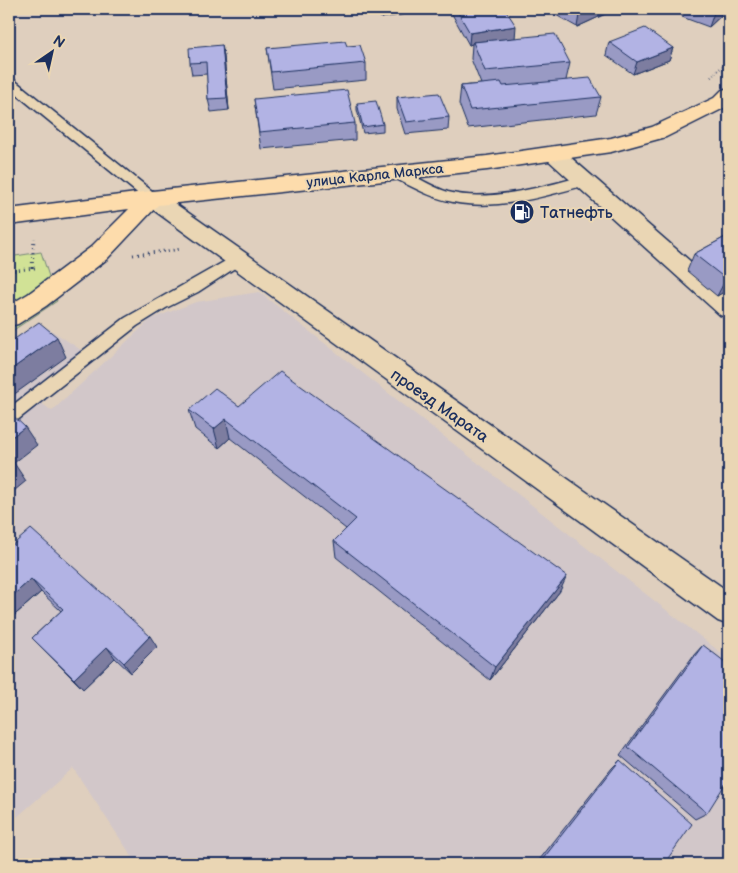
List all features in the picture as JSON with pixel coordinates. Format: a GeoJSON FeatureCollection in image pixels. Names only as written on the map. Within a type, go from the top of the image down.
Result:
{"type":"FeatureCollection","features":[{"type":"Feature","properties":{"kind":"main road","name":"улица Карла Маркса"},"geometry":{"type":"LineString","coordinates":[[9,217],[152,198],[554,154],[611,145],[659,132],[726,101]]}},
{"type":"Feature","properties":{"kind":"main road"},"geometry":{"type":"LineString","coordinates":[[9,317],[37,300],[99,252],[152,198]]}},
{"type":"Feature","properties":{"kind":"main road"},"geometry":{"type":"LineString","coordinates":[[68,209],[91,219],[100,232],[99,252]]}},
{"type":"Feature","properties":{"kind":"street"},"geometry":{"type":"LineString","coordinates":[[554,154],[729,309]]}},
{"type":"Feature","properties":{"kind":"street","name":"проезд Марата"},"geometry":{"type":"LineString","coordinates":[[152,198],[236,260],[729,610]]}},
{"type":"Feature","properties":{"kind":"lane"},"geometry":{"type":"LineString","coordinates":[[9,82],[152,198]]}},
{"type":"Feature","properties":{"kind":"lane"},"geometry":{"type":"LineString","coordinates":[[395,172],[431,191],[456,198],[484,199],[546,191],[584,181]]}},
{"type":"Feature","properties":{"kind":"lane"},"geometry":{"type":"LineString","coordinates":[[9,417],[131,322],[160,304],[193,288],[236,260]]}},
{"type":"Feature","properties":{"kind":"path"},"geometry":{"type":"LineString","coordinates":[[708,80],[729,60]]}},
{"type":"Feature","properties":{"kind":"shaded area"},"geometry":{"type":"Polygon","coordinates":[[[259,292],[729,659],[729,864],[137,864],[73,768],[9,824],[9,356],[48,328],[84,352],[28,393],[52,411],[151,319],[196,302],[259,292]]]}},
{"type":"Feature","properties":{"kind":"green space"},"geometry":{"type":"Polygon","coordinates":[[[41,252],[57,301],[9,333],[9,257],[41,252]]]}},
{"type":"Feature","properties":{"kind":"building"},"geometry":{"type":"Polygon","coordinates":[[[456,9],[505,9],[516,26],[470,33],[456,9]]]}},
{"type":"Feature","properties":{"kind":"building"},"geometry":{"type":"Polygon","coordinates":[[[568,9],[594,9],[579,15],[568,9]]]}},
{"type":"Feature","properties":{"kind":"building"},"geometry":{"type":"Polygon","coordinates":[[[645,28],[673,48],[637,62],[609,42],[645,28]]]}},
{"type":"Feature","properties":{"kind":"building"},"geometry":{"type":"Polygon","coordinates":[[[555,34],[570,63],[485,71],[473,42],[555,34]]]}},
{"type":"Feature","properties":{"kind":"building"},"geometry":{"type":"Polygon","coordinates":[[[345,41],[347,46],[360,45],[366,63],[271,72],[267,48],[345,41]]]}},
{"type":"Feature","properties":{"kind":"building"},"geometry":{"type":"Polygon","coordinates":[[[222,45],[227,98],[208,99],[206,62],[190,63],[189,48],[222,45]]]}},
{"type":"Feature","properties":{"kind":"building"},"geometry":{"type":"Polygon","coordinates":[[[590,78],[601,97],[470,110],[461,86],[501,82],[503,86],[590,78]]]}},
{"type":"Feature","properties":{"kind":"building"},"geometry":{"type":"Polygon","coordinates":[[[347,90],[355,123],[259,132],[254,99],[347,90]]]}},
{"type":"Feature","properties":{"kind":"building"},"geometry":{"type":"Polygon","coordinates":[[[439,93],[449,117],[406,122],[397,97],[439,93]]]}},
{"type":"Feature","properties":{"kind":"building"},"geometry":{"type":"Polygon","coordinates":[[[376,101],[383,124],[363,127],[357,103],[376,101]]]}},
{"type":"Feature","properties":{"kind":"building"},"geometry":{"type":"Polygon","coordinates":[[[729,235],[729,277],[726,279],[694,254],[729,235]]]}},
{"type":"Feature","properties":{"kind":"building"},"geometry":{"type":"Polygon","coordinates":[[[39,322],[57,337],[9,371],[9,343],[39,322]]]}},
{"type":"Feature","properties":{"kind":"building"},"geometry":{"type":"Polygon","coordinates":[[[280,371],[567,576],[495,667],[334,541],[356,519],[226,419],[214,429],[189,410],[215,388],[239,406],[280,371]]]}},
{"type":"Feature","properties":{"kind":"building"},"geometry":{"type":"Polygon","coordinates":[[[9,412],[25,427],[9,439],[9,412]]]}},
{"type":"Feature","properties":{"kind":"building"},"geometry":{"type":"Polygon","coordinates":[[[9,458],[14,463],[9,467],[9,458]]]}},
{"type":"Feature","properties":{"kind":"building"},"geometry":{"type":"Polygon","coordinates":[[[31,529],[150,636],[124,663],[107,647],[74,679],[32,638],[63,609],[31,579],[9,599],[9,548],[31,529]]]}},
{"type":"Feature","properties":{"kind":"building"},"geometry":{"type":"Polygon","coordinates":[[[703,645],[729,665],[729,778],[707,813],[628,747],[703,645]]]}},
{"type":"Feature","properties":{"kind":"building"},"geometry":{"type":"Polygon","coordinates":[[[620,760],[692,824],[664,864],[539,864],[620,760]]]}},
{"type":"Feature","properties":{"kind":"place","name":"Татнефть"},"geometry":{"type":"Point","coordinates":[522,212]}}]}
